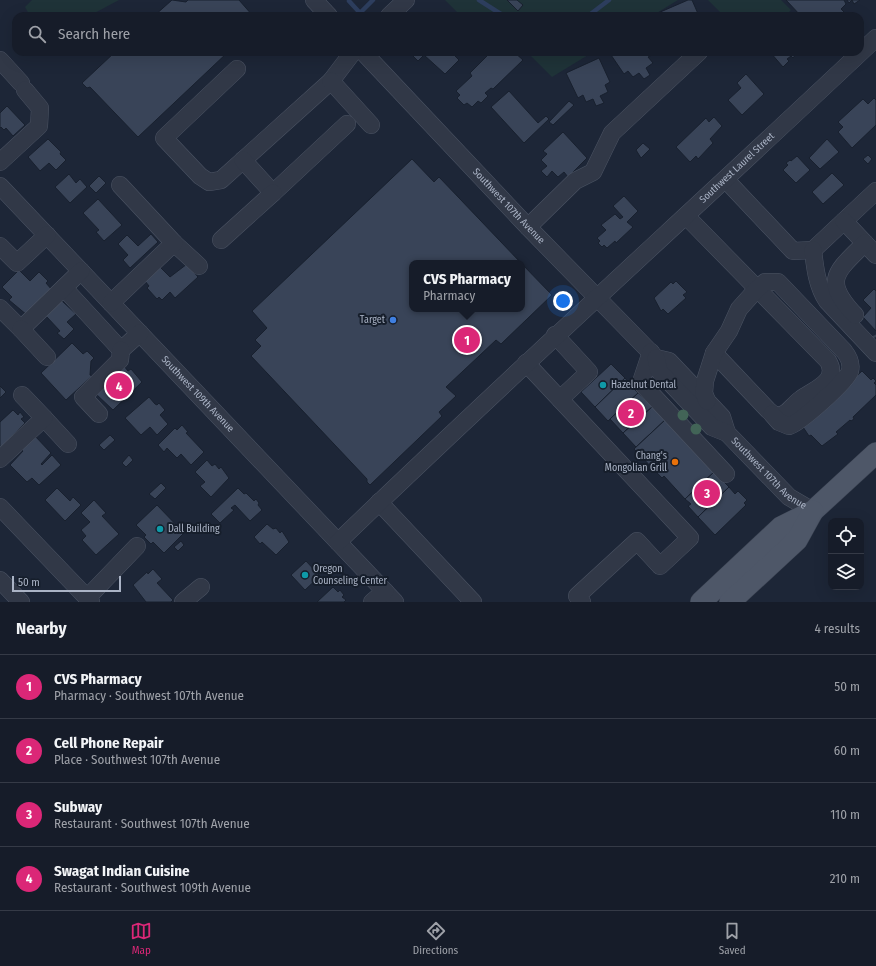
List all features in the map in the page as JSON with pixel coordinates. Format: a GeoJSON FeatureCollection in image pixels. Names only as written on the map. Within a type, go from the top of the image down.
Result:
{"type":"FeatureCollection","features":[{"type":"Feature","properties":{"kind":"main road"},"geometry":{"type":"LineString","coordinates":[[701,602],[781,527],[813,511],[876,453]]}},
{"type":"Feature","properties":{"kind":"main road"},"geometry":{"type":"LineString","coordinates":[[730,602],[797,540],[813,511]]}},
{"type":"Feature","properties":{"kind":"street"},"geometry":{"type":"LineString","coordinates":[[393,12],[406,0]]}},
{"type":"Feature","properties":{"kind":"street","name":"Southwest Laurel Street"},"geometry":{"type":"LineString","coordinates":[[864,49],[876,38]]}},
{"type":"Feature","properties":{"kind":"street"},"geometry":{"type":"LineString","coordinates":[[238,68],[164,138],[200,176],[209,182],[220,180],[243,160],[331,81],[350,56]]}},
{"type":"Feature","properties":{"kind":"street","name":"Southwest 107th Avenue"},"geometry":{"type":"LineString","coordinates":[[367,56],[528,226],[654,355],[669,361],[708,401],[722,417],[727,433]]}},
{"type":"Feature","properties":{"kind":"street"},"geometry":{"type":"LineString","coordinates":[[528,226],[575,181],[593,172],[612,132],[695,56]]}},
{"type":"Feature","properties":{"kind":"street","name":"Southwest Laurel Street"},"geometry":{"type":"LineString","coordinates":[[338,542],[526,363],[726,180],[857,56]]}},
{"type":"Feature","properties":{"kind":"street"},"geometry":{"type":"LineString","coordinates":[[0,60],[40,108],[41,117],[39,126],[0,162]]}},
{"type":"Feature","properties":{"kind":"street"},"geometry":{"type":"LineString","coordinates":[[331,81],[371,124]]}},
{"type":"Feature","properties":{"kind":"street"},"geometry":{"type":"LineString","coordinates":[[221,240],[348,124]]}},
{"type":"Feature","properties":{"kind":"street"},"geometry":{"type":"LineString","coordinates":[[243,160],[273,193]]}},
{"type":"Feature","properties":{"kind":"street"},"geometry":{"type":"LineString","coordinates":[[726,180],[794,251],[813,250],[876,191]]}},
{"type":"Feature","properties":{"kind":"street"},"geometry":{"type":"LineString","coordinates":[[120,185],[174,243],[199,266]]}},
{"type":"Feature","properties":{"kind":"street","name":"Southwest 109th Avenue"},"geometry":{"type":"LineString","coordinates":[[0,186],[390,596]]}},
{"type":"Feature","properties":{"kind":"street"},"geometry":{"type":"LineString","coordinates":[[686,217],[824,344],[837,344],[847,356],[850,363],[850,370],[846,378],[801,421],[794,425],[784,424],[772,414],[714,354]]}},
{"type":"Feature","properties":{"kind":"street"},"geometry":{"type":"LineString","coordinates":[[844,221],[870,249],[840,268],[836,278],[836,286],[841,300],[874,335]]}},
{"type":"Feature","properties":{"kind":"street"},"geometry":{"type":"LineString","coordinates":[[0,246],[17,263],[47,235]]}},
{"type":"Feature","properties":{"kind":"street"},"geometry":{"type":"LineString","coordinates":[[111,303],[174,243]]}},
{"type":"Feature","properties":{"kind":"street"},"geometry":{"type":"LineString","coordinates":[[813,250],[818,281],[822,293],[876,353]]}},
{"type":"Feature","properties":{"kind":"street"},"geometry":{"type":"LineString","coordinates":[[20,329],[81,271]]}},
{"type":"Feature","properties":{"kind":"street"},"geometry":{"type":"LineString","coordinates":[[708,401],[704,392],[705,381],[714,354],[729,332],[739,309],[760,286]]}},
{"type":"Feature","properties":{"kind":"street"},"geometry":{"type":"LineString","coordinates":[[760,286],[768,298],[832,367],[830,376],[813,393],[801,399],[786,414],[781,416],[772,414]]}},
{"type":"Feature","properties":{"kind":"street"},"geometry":{"type":"LineString","coordinates":[[64,288],[121,350]]}},
{"type":"Feature","properties":{"kind":"street"},"geometry":{"type":"LineString","coordinates":[[0,308],[47,357]]}},
{"type":"Feature","properties":{"kind":"street"},"geometry":{"type":"LineString","coordinates":[[99,414],[83,397],[120,360],[121,350],[140,333]]}},
{"type":"Feature","properties":{"kind":"street"},"geometry":{"type":"LineString","coordinates":[[556,335],[589,372],[560,399]]}},
{"type":"Feature","properties":{"kind":"street"},"geometry":{"type":"LineString","coordinates":[[685,378],[695,370],[706,356],[714,354]]}},
{"type":"Feature","properties":{"kind":"street"},"geometry":{"type":"LineString","coordinates":[[654,355],[642,379],[644,386],[726,474]]}},
{"type":"Feature","properties":{"kind":"street","name":"Southwest 107th Avenue"},"geometry":{"type":"LineString","coordinates":[[654,355],[658,371],[712,427],[727,433],[789,497],[813,511]]}},
{"type":"Feature","properties":{"kind":"street"},"geometry":{"type":"LineString","coordinates":[[526,363],[690,538],[660,566],[637,541],[577,596],[582,602]]}},
{"type":"Feature","properties":{"kind":"street"},"geometry":{"type":"LineString","coordinates":[[22,395],[68,444]]}},
{"type":"Feature","properties":{"kind":"street"},"geometry":{"type":"LineString","coordinates":[[0,459],[44,418]]}},
{"type":"Feature","properties":{"kind":"street"},"geometry":{"type":"LineString","coordinates":[[706,453],[727,433]]}},
{"type":"Feature","properties":{"kind":"street"},"geometry":{"type":"LineString","coordinates":[[379,502],[473,602]]}},
{"type":"Feature","properties":{"kind":"street"},"geometry":{"type":"LineString","coordinates":[[0,507],[89,600],[137,546]]}},
{"type":"Feature","properties":{"kind":"street"},"geometry":{"type":"LineString","coordinates":[[0,580],[21,602]]}},
{"type":"Feature","properties":{"kind":"street"},"geometry":{"type":"LineString","coordinates":[[183,602],[201,587]]}},
{"type":"Feature","properties":{"kind":"street"},"geometry":{"type":"LineString","coordinates":[[372,602],[390,596]]}},
{"type":"Feature","properties":{"kind":"green space"},"geometry":{"type":"Polygon","coordinates":[[[32,0],[119,0],[96,12],[28,12],[25,7],[32,0]]]}},
{"type":"Feature","properties":{"kind":"green space"},"geometry":{"type":"Polygon","coordinates":[[[445,0],[678,0],[658,12],[457,12],[445,0]]]}},
{"type":"Feature","properties":{"kind":"green space"},"geometry":{"type":"Polygon","coordinates":[[[708,0],[781,0],[791,10],[789,12],[720,12],[708,0]]]}},
{"type":"Feature","properties":{"kind":"green space"},"geometry":{"type":"Polygon","coordinates":[[[531,56],[586,56],[552,77],[531,56]]]}},
{"type":"Feature","properties":{"kind":"building"},"geometry":{"type":"Polygon","coordinates":[[[172,0],[186,2],[188,0],[239,0],[250,12],[158,12],[172,0]]]}},
{"type":"Feature","properties":{"kind":"building"},"geometry":{"type":"Polygon","coordinates":[[[507,0],[517,0],[523,5],[518,11],[507,0]]]}},
{"type":"Feature","properties":{"kind":"building"},"geometry":{"type":"Polygon","coordinates":[[[688,0],[692,0],[697,12],[660,12],[688,0]]]}},
{"type":"Feature","properties":{"kind":"building"},"geometry":{"type":"Polygon","coordinates":[[[786,0],[844,0],[846,4],[841,9],[844,12],[797,12],[786,0]]]}},
{"type":"Feature","properties":{"kind":"building"},"geometry":{"type":"Polygon","coordinates":[[[852,0],[860,0],[854,4],[852,0]]]}},
{"type":"Feature","properties":{"kind":"building"},"geometry":{"type":"Polygon","coordinates":[[[111,56],[224,56],[138,137],[90,87],[87,88],[82,83],[111,56]]]}},
{"type":"Feature","properties":{"kind":"building"},"geometry":{"type":"Polygon","coordinates":[[[413,56],[423,56],[418,61],[413,56]]]}},
{"type":"Feature","properties":{"kind":"building"},"geometry":{"type":"Polygon","coordinates":[[[425,56],[455,56],[459,60],[445,74],[425,56]]]}},
{"type":"Feature","properties":{"kind":"building"},"geometry":{"type":"Polygon","coordinates":[[[487,56],[518,56],[523,60],[493,89],[491,88],[485,93],[488,96],[481,103],[478,101],[472,107],[467,103],[464,105],[457,98],[460,95],[456,91],[472,76],[470,73],[487,56]]]}},
{"type":"Feature","properties":{"kind":"building"},"geometry":{"type":"Polygon","coordinates":[[[612,56],[650,56],[648,57],[653,63],[646,68],[650,75],[644,79],[639,73],[633,77],[628,71],[624,74],[612,56]]]}},
{"type":"Feature","properties":{"kind":"building"},"geometry":{"type":"Polygon","coordinates":[[[773,56],[791,56],[787,59],[789,61],[783,67],[773,56]]]}},
{"type":"Feature","properties":{"kind":"building"},"geometry":{"type":"Polygon","coordinates":[[[599,58],[610,82],[605,85],[608,92],[600,96],[604,103],[596,106],[593,99],[586,102],[583,95],[578,98],[566,73],[599,58]]]}},
{"type":"Feature","properties":{"kind":"building"},"geometry":{"type":"Polygon","coordinates":[[[746,74],[764,94],[742,115],[728,100],[741,88],[737,83],[746,74]]]}},
{"type":"Feature","properties":{"kind":"building"},"geometry":{"type":"Polygon","coordinates":[[[509,91],[538,123],[546,116],[549,119],[524,143],[491,107],[509,91]]]}},
{"type":"Feature","properties":{"kind":"building"},"geometry":{"type":"Polygon","coordinates":[[[874,98],[876,100],[876,125],[852,148],[838,132],[843,127],[838,122],[863,99],[868,104],[874,98]]]}},
{"type":"Feature","properties":{"kind":"building"},"geometry":{"type":"Polygon","coordinates":[[[569,101],[574,105],[553,125],[549,122],[569,101]]]}},
{"type":"Feature","properties":{"kind":"building"},"geometry":{"type":"Polygon","coordinates":[[[7,106],[25,125],[13,136],[6,128],[4,130],[1,127],[0,128],[0,113],[7,106]]]}},
{"type":"Feature","properties":{"kind":"building"},"geometry":{"type":"Polygon","coordinates":[[[714,117],[722,126],[710,139],[713,143],[698,159],[696,156],[690,162],[676,147],[706,118],[709,122],[714,117]]]}},
{"type":"Feature","properties":{"kind":"building"},"geometry":{"type":"Polygon","coordinates":[[[563,132],[587,158],[568,177],[564,172],[558,177],[552,171],[547,177],[541,171],[547,166],[541,160],[547,154],[543,151],[563,132]]]}},
{"type":"Feature","properties":{"kind":"building"},"geometry":{"type":"Polygon","coordinates":[[[48,139],[61,152],[60,154],[66,160],[56,170],[49,163],[40,171],[28,157],[48,139]]]}},
{"type":"Feature","properties":{"kind":"building"},"geometry":{"type":"Polygon","coordinates":[[[827,139],[839,152],[820,169],[809,158],[827,139]]]}},
{"type":"Feature","properties":{"kind":"building"},"geometry":{"type":"Polygon","coordinates":[[[643,143],[650,149],[641,158],[636,150],[643,143]]]}},
{"type":"Feature","properties":{"kind":"building"},"geometry":{"type":"Polygon","coordinates":[[[868,155],[872,159],[868,164],[863,159],[868,155]]]}},
{"type":"Feature","properties":{"kind":"building"},"geometry":{"type":"Polygon","coordinates":[[[797,156],[810,170],[796,183],[783,170],[788,165],[786,163],[797,156]]]}},
{"type":"Feature","properties":{"kind":"building","name":"Target"},"geometry":{"type":"Polygon","coordinates":[[[412,159],[434,182],[439,177],[518,260],[409,260],[409,312],[525,312],[525,267],[552,295],[501,344],[496,340],[446,387],[456,396],[439,412],[442,416],[370,485],[367,482],[367,479],[251,356],[261,346],[255,340],[267,328],[252,311],[412,159]]]}},
{"type":"Feature","properties":{"kind":"building"},"geometry":{"type":"Polygon","coordinates":[[[832,173],[844,185],[823,204],[812,192],[832,173]]]}},
{"type":"Feature","properties":{"kind":"building"},"geometry":{"type":"Polygon","coordinates":[[[69,174],[76,183],[80,179],[87,187],[70,203],[55,187],[69,174]]]}},
{"type":"Feature","properties":{"kind":"building"},"geometry":{"type":"Polygon","coordinates":[[[99,176],[106,183],[96,193],[89,186],[99,176]]]}},
{"type":"Feature","properties":{"kind":"building"},"geometry":{"type":"Polygon","coordinates":[[[624,196],[638,211],[627,222],[633,227],[616,243],[615,241],[607,248],[604,245],[602,247],[598,243],[600,241],[597,238],[606,230],[601,225],[615,214],[620,219],[623,217],[613,206],[624,196]]]}},
{"type":"Feature","properties":{"kind":"building"},"geometry":{"type":"Polygon","coordinates":[[[98,199],[122,225],[104,241],[96,232],[99,230],[83,213],[98,199]]]}},
{"type":"Feature","properties":{"kind":"building"},"geometry":{"type":"Polygon","coordinates":[[[151,234],[158,242],[130,268],[123,260],[128,255],[118,244],[127,235],[138,246],[151,234]]]}},
{"type":"Feature","properties":{"kind":"building"},"geometry":{"type":"Polygon","coordinates":[[[187,264],[198,277],[175,298],[170,292],[162,300],[159,297],[157,299],[147,288],[149,286],[145,281],[160,267],[170,277],[187,264]]]}},
{"type":"Feature","properties":{"kind":"building"},"geometry":{"type":"Polygon","coordinates":[[[19,270],[30,281],[39,272],[48,281],[46,283],[52,290],[27,315],[9,300],[12,297],[2,287],[19,270]]]}},
{"type":"Feature","properties":{"kind":"building"},"geometry":{"type":"Polygon","coordinates":[[[676,281],[687,292],[683,295],[686,298],[668,314],[663,309],[661,311],[654,298],[671,282],[673,284],[676,281]]]}},
{"type":"Feature","properties":{"kind":"building"},"geometry":{"type":"Polygon","coordinates":[[[874,289],[876,291],[876,331],[863,317],[871,308],[863,300],[874,289]]]}},
{"type":"Feature","properties":{"kind":"building"},"geometry":{"type":"Polygon","coordinates":[[[62,301],[76,314],[67,322],[74,329],[64,339],[57,333],[60,331],[46,316],[62,301]]]}},
{"type":"Feature","properties":{"kind":"building"},"geometry":{"type":"Polygon","coordinates":[[[72,343],[83,354],[87,351],[94,358],[91,361],[90,375],[92,376],[66,400],[41,373],[72,343]]]}},
{"type":"Feature","properties":{"kind":"building","name":"Hazelnut Dental"},"geometry":{"type":"Polygon","coordinates":[[[611,364],[625,378],[595,407],[581,392],[611,364]]]}},
{"type":"Feature","properties":{"kind":"building"},"geometry":{"type":"Polygon","coordinates":[[[124,366],[128,371],[131,369],[142,382],[113,410],[96,394],[124,366]]]}},
{"type":"Feature","properties":{"kind":"building"},"geometry":{"type":"Polygon","coordinates":[[[862,371],[871,380],[873,378],[876,381],[874,383],[876,385],[876,395],[853,417],[854,419],[851,421],[850,420],[836,432],[838,434],[822,446],[811,435],[809,436],[803,427],[862,371]]]}},
{"type":"Feature","properties":{"kind":"building"},"geometry":{"type":"Polygon","coordinates":[[[625,378],[638,393],[608,421],[595,407],[625,378]]]}},
{"type":"Feature","properties":{"kind":"building"},"geometry":{"type":"Polygon","coordinates":[[[0,386],[6,392],[0,398],[0,386]]]}},
{"type":"Feature","properties":{"kind":"building"},"geometry":{"type":"Polygon","coordinates":[[[638,393],[652,407],[623,433],[610,419],[638,393]]]}},
{"type":"Feature","properties":{"kind":"building"},"geometry":{"type":"Polygon","coordinates":[[[149,397],[155,404],[157,405],[159,403],[165,410],[160,415],[168,424],[157,435],[150,427],[141,435],[125,418],[149,397]]]}},
{"type":"Feature","properties":{"kind":"building"},"geometry":{"type":"Polygon","coordinates":[[[652,407],[665,420],[636,447],[623,433],[652,407]]]}},
{"type":"Feature","properties":{"kind":"building"},"geometry":{"type":"Polygon","coordinates":[[[13,410],[18,415],[20,412],[24,417],[21,419],[25,423],[6,442],[8,445],[0,453],[0,422],[13,410]]]}},
{"type":"Feature","properties":{"kind":"building","name":"Chang's Mongolian Grill"},"geometry":{"type":"Polygon","coordinates":[[[665,420],[714,472],[685,499],[664,476],[662,478],[634,449],[665,420]]]}},
{"type":"Feature","properties":{"kind":"building"},"geometry":{"type":"Polygon","coordinates":[[[182,425],[188,432],[186,433],[204,452],[191,465],[181,454],[177,458],[167,448],[164,452],[158,445],[175,428],[177,430],[182,425]]]}},
{"type":"Feature","properties":{"kind":"building"},"geometry":{"type":"Polygon","coordinates":[[[110,435],[115,440],[104,450],[99,445],[110,435]]]}},
{"type":"Feature","properties":{"kind":"building"},"geometry":{"type":"Polygon","coordinates":[[[35,436],[51,453],[41,464],[42,465],[52,455],[61,465],[39,485],[32,478],[27,482],[10,465],[23,451],[21,449],[35,436]]]}},
{"type":"Feature","properties":{"kind":"building"},"geometry":{"type":"Polygon","coordinates":[[[129,455],[133,460],[126,467],[122,463],[129,455]]]}},
{"type":"Feature","properties":{"kind":"building"},"geometry":{"type":"Polygon","coordinates":[[[207,460],[212,466],[215,464],[219,469],[221,467],[229,478],[211,497],[200,486],[205,482],[195,472],[207,460]]]}},
{"type":"Feature","properties":{"kind":"building"},"geometry":{"type":"Polygon","coordinates":[[[714,472],[729,487],[698,517],[688,506],[691,504],[685,499],[714,472]]]}},
{"type":"Feature","properties":{"kind":"building"},"geometry":{"type":"Polygon","coordinates":[[[161,483],[166,488],[155,499],[149,494],[161,483]]]}},
{"type":"Feature","properties":{"kind":"building"},"geometry":{"type":"Polygon","coordinates":[[[729,487],[735,494],[738,491],[747,500],[744,503],[746,505],[715,535],[698,517],[729,487]]]}},
{"type":"Feature","properties":{"kind":"building"},"geometry":{"type":"Polygon","coordinates":[[[57,488],[70,501],[73,497],[81,505],[65,521],[45,500],[57,488]]]}},
{"type":"Feature","properties":{"kind":"building"},"geometry":{"type":"Polygon","coordinates":[[[238,488],[254,501],[256,499],[262,510],[250,521],[235,505],[231,508],[234,510],[220,523],[211,514],[238,488]]]}},
{"type":"Feature","properties":{"kind":"building"},"geometry":{"type":"Polygon","coordinates":[[[94,500],[106,513],[102,516],[119,534],[96,555],[82,540],[86,536],[81,530],[90,522],[81,513],[94,500]]]}},
{"type":"Feature","properties":{"kind":"building","name":"Dall Building"},"geometry":{"type":"Polygon","coordinates":[[[157,505],[184,533],[164,553],[153,542],[151,544],[144,537],[146,535],[136,525],[157,505]]]}},
{"type":"Feature","properties":{"kind":"building"},"geometry":{"type":"Polygon","coordinates":[[[267,524],[273,529],[276,528],[280,533],[282,531],[289,542],[276,555],[262,542],[260,544],[254,537],[267,524]]]}},
{"type":"Feature","properties":{"kind":"building"},"geometry":{"type":"Polygon","coordinates":[[[181,541],[184,545],[178,551],[174,547],[181,541]]]}},
{"type":"Feature","properties":{"kind":"building","name":"Oregon Counseling Center"},"geometry":{"type":"Polygon","coordinates":[[[306,561],[320,576],[305,590],[291,575],[306,561]]]}},
{"type":"Feature","properties":{"kind":"building"},"geometry":{"type":"Polygon","coordinates":[[[153,569],[162,579],[157,583],[173,600],[171,602],[146,602],[133,585],[147,572],[148,574],[153,569]]]}},
{"type":"Feature","properties":{"kind":"building"},"geometry":{"type":"Polygon","coordinates":[[[333,587],[338,592],[340,590],[344,595],[342,597],[346,600],[344,602],[317,602],[333,587]]]}},
{"type":"Feature","properties":{"kind":"waterway"},"geometry":{"type":"LineString","coordinates":[[361,12],[373,0]]}},
{"type":"Feature","properties":{"kind":"waterway"},"geometry":{"type":"LineString","coordinates":[[479,0],[498,12]]}},
{"type":"Feature","properties":{"kind":"waterway"},"geometry":{"type":"LineString","coordinates":[[593,12],[609,0]]}},
{"type":"Feature","properties":{"kind":"waterway"},"geometry":{"type":"LineString","coordinates":[[349,1],[359,12]]}},
{"type":"Feature","properties":{"kind":"place","name":"Target"},"geometry":{"type":"Point","coordinates":[393,320]}},
{"type":"Feature","properties":{"kind":"place","name":"CVS Pharmacy"},"geometry":{"type":"Point","coordinates":[467,340]}},
{"type":"Feature","properties":{"kind":"place","name":"Hazelnut Dental"},"geometry":{"type":"Point","coordinates":[603,385]}},
{"type":"Feature","properties":{"kind":"place","name":"Swagat Indian Cuisine"},"geometry":{"type":"Point","coordinates":[119,386]}},
{"type":"Feature","properties":{"kind":"place","name":"Cell Phone Repair"},"geometry":{"type":"Point","coordinates":[631,413]}},
{"type":"Feature","properties":{"kind":"place","name":"Chang's Mongolian Grill"},"geometry":{"type":"Point","coordinates":[675,462]}},
{"type":"Feature","properties":{"kind":"place","name":"Subway"},"geometry":{"type":"Point","coordinates":[707,493]}},
{"type":"Feature","properties":{"kind":"place","name":"Dall Building"},"geometry":{"type":"Point","coordinates":[160,529]}},
{"type":"Feature","properties":{"kind":"place","name":"Oregon Counseling Center"},"geometry":{"type":"Point","coordinates":[305,575]}}]}
